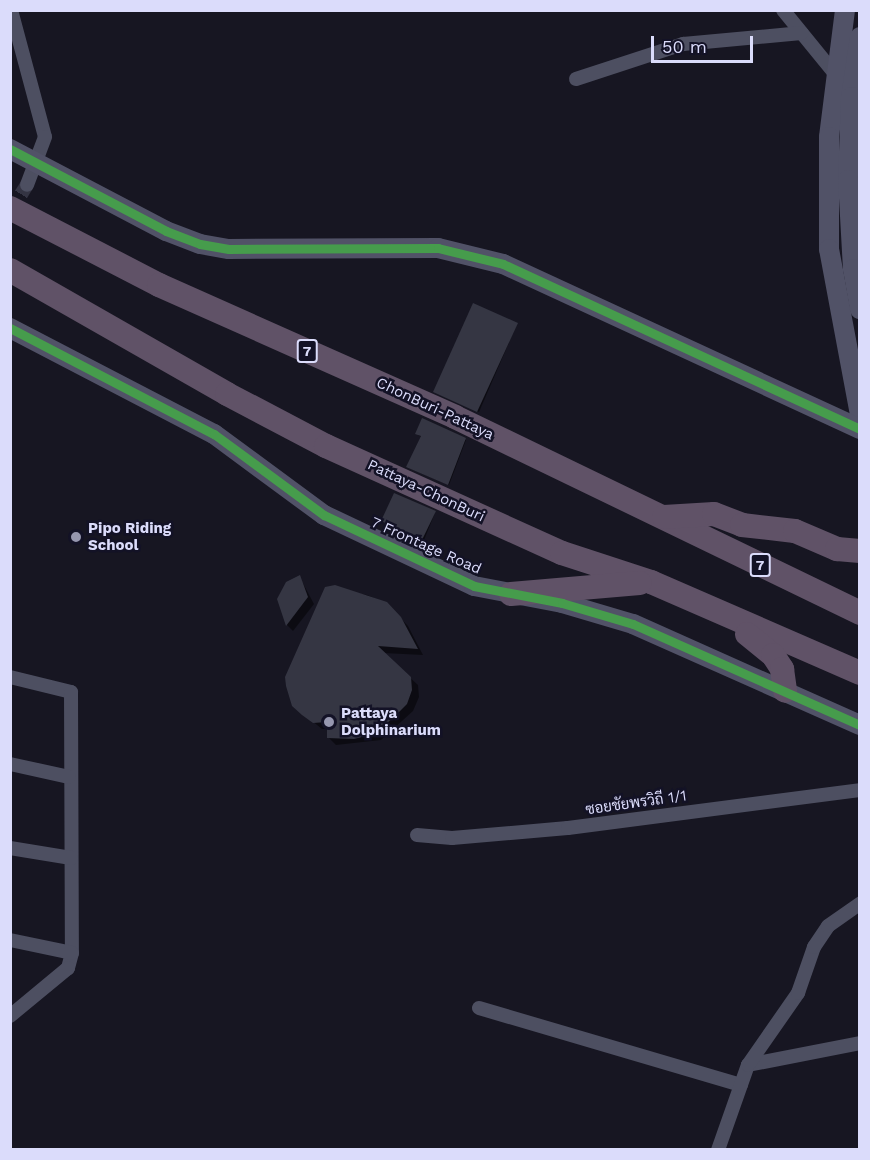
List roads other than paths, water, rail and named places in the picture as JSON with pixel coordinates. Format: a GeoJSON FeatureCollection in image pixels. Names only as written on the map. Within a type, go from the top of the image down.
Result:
{"type":"FeatureCollection","features":[{"type":"Feature","properties":{"kind":"highway","name":"ChonBuri-Pattaya"},"geometry":{"type":"LineString","coordinates":[[10,208],[159,285],[455,417],[860,613]]}},
{"type":"Feature","properties":{"kind":"highway","name":"Pattaya-ChonBuri"},"geometry":{"type":"LineString","coordinates":[[10,270],[227,394],[426,492],[562,553],[651,582],[860,673]]}},
{"type":"Feature","properties":{"kind":"highway"},"geometry":{"type":"LineString","coordinates":[[660,517],[714,514],[742,525],[795,531],[837,549],[860,551]]}},
{"type":"Feature","properties":{"kind":"highway"},"geometry":{"type":"LineString","coordinates":[[511,594],[651,582]]}},
{"type":"Feature","properties":{"kind":"highway"},"geometry":{"type":"LineString","coordinates":[[718,612],[773,655],[782,669],[785,691]]}},
{"type":"Feature","properties":{"kind":"street"},"geometry":{"type":"LineString","coordinates":[[10,10],[13,32],[45,137],[27,186]]}},
{"type":"Feature","properties":{"kind":"street"},"geometry":{"type":"LineString","coordinates":[[783,10],[836,75]]}},
{"type":"Feature","properties":{"kind":"street"},"geometry":{"type":"LineString","coordinates":[[845,10],[829,136],[829,249],[860,415]]}},
{"type":"Feature","properties":{"kind":"street"},"geometry":{"type":"LineString","coordinates":[[576,79],[683,44],[801,33]]}},
{"type":"Feature","properties":{"kind":"street"},"geometry":{"type":"LineString","coordinates":[[860,37],[851,97],[848,180],[853,269],[860,309]]}},
{"type":"Feature","properties":{"kind":"street"},"geometry":{"type":"LineString","coordinates":[[10,149],[166,231],[200,244],[229,249],[438,248],[503,264],[860,429]]}},
{"type":"Feature","properties":{"kind":"street","name":"7 Frontage Road"},"geometry":{"type":"LineString","coordinates":[[10,328],[214,434],[324,515],[474,586],[562,603],[633,624],[860,725]]}},
{"type":"Feature","properties":{"kind":"street"},"geometry":{"type":"LineString","coordinates":[[10,677],[71,692],[69,777],[72,858],[72,953],[68,968],[10,1016]]}},
{"type":"Feature","properties":{"kind":"street"},"geometry":{"type":"LineString","coordinates":[[10,764],[69,777]]}},
{"type":"Feature","properties":{"kind":"street","name":"ซอยชัยพรวิถี 1/1"},"geometry":{"type":"LineString","coordinates":[[417,835],[452,838],[568,828],[860,790]]}},
{"type":"Feature","properties":{"kind":"street"},"geometry":{"type":"LineString","coordinates":[[10,848],[72,858]]}},
{"type":"Feature","properties":{"kind":"street"},"geometry":{"type":"LineString","coordinates":[[718,1149],[748,1065],[798,993],[814,947],[828,926],[860,904]]}},
{"type":"Feature","properties":{"kind":"street"},"geometry":{"type":"LineString","coordinates":[[10,940],[72,953]]}},
{"type":"Feature","properties":{"kind":"street"},"geometry":{"type":"LineString","coordinates":[[479,1008],[741,1085]]}},
{"type":"Feature","properties":{"kind":"street"},"geometry":{"type":"LineString","coordinates":[[748,1065],[860,1043]]}},
{"type":"Feature","properties":{"kind":"tunnel"},"geometry":{"type":"LineString","coordinates":[[10,212],[27,185]]}},
{"type":"Feature","properties":{"kind":"place","name":"Pipo Riding School"},"geometry":{"type":"Point","coordinates":[76,537]}},
{"type":"Feature","properties":{"kind":"place","name":"Pattaya Dolphinarium"},"geometry":{"type":"Point","coordinates":[329,722]}}]}
